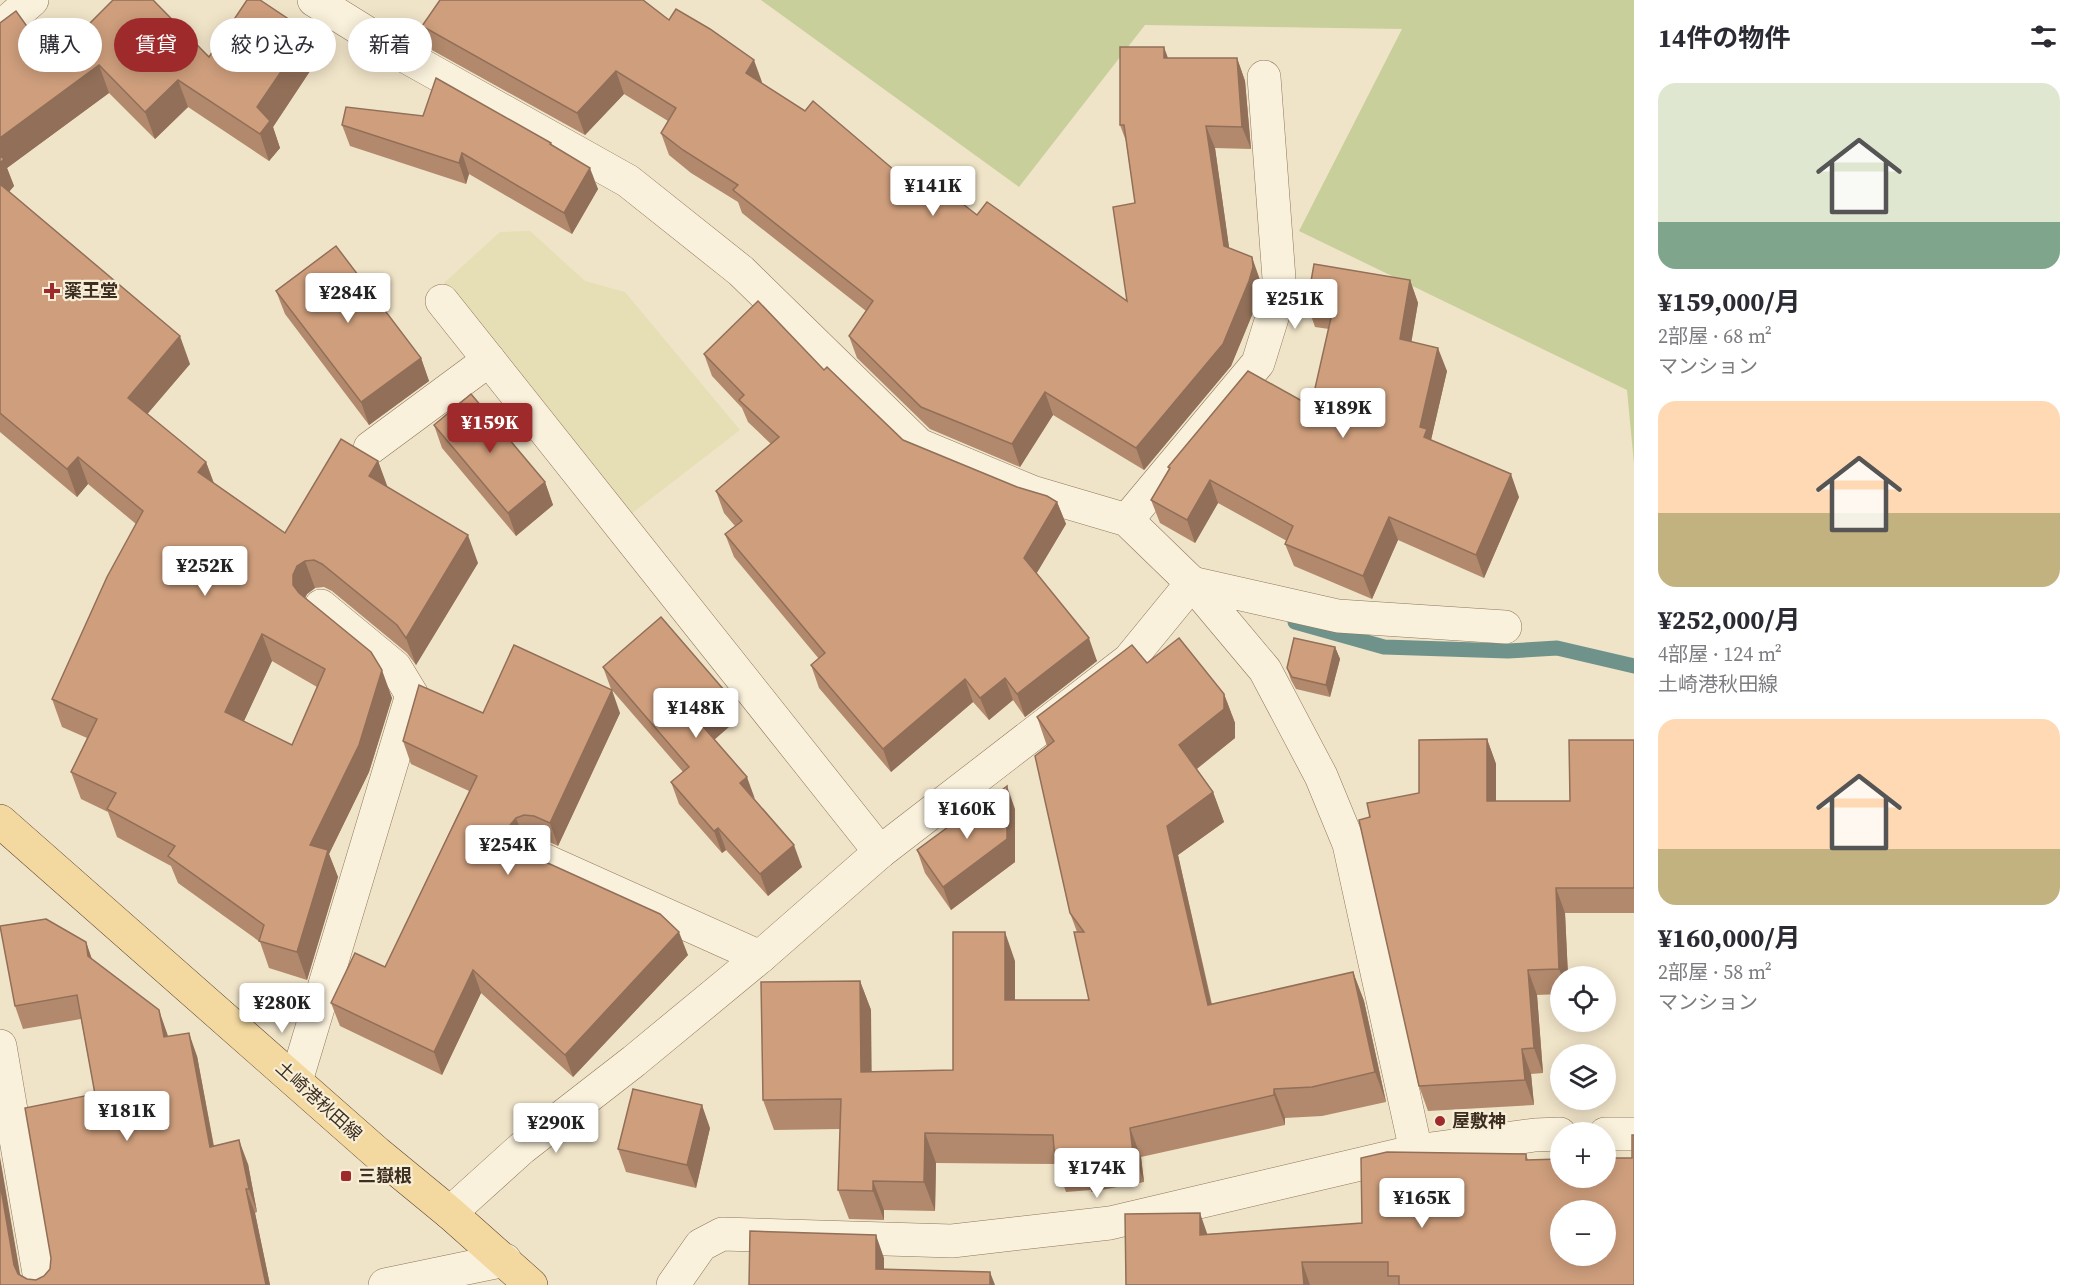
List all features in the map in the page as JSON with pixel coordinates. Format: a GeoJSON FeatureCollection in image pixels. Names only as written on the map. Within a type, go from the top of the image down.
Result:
{"type":"FeatureCollection","features":[{"type":"Feature","properties":{"kind":"main road","name":"土崎港秋田線"},"geometry":{"type":"LineString","coordinates":[[0,820],[377,1153],[505,1260],[531,1285]]}},
{"type":"Feature","properties":{"kind":"street"},"geometry":{"type":"LineString","coordinates":[[0,27],[32,0]]}},
{"type":"Feature","properties":{"kind":"street"},"geometry":{"type":"LineString","coordinates":[[314,0],[396,51],[628,181],[741,271],[920,445],[1032,492],[1127,520],[1192,583],[1265,670],[1321,776],[1349,844],[1416,1151]]}},
{"type":"Feature","properties":{"kind":"street"},"geometry":{"type":"LineString","coordinates":[[1127,520],[1258,363],[1280,292],[1264,77]]}},
{"type":"Feature","properties":{"kind":"street"},"geometry":{"type":"LineString","coordinates":[[442,301],[880,852]]}},
{"type":"Feature","properties":{"kind":"street"},"geometry":{"type":"LineString","coordinates":[[370,448],[489,360]]}},
{"type":"Feature","properties":{"kind":"street"},"geometry":{"type":"LineString","coordinates":[[450,1213],[522,1148],[634,1061],[760,957],[880,852],[1129,660],[1192,583]]}},
{"type":"Feature","properties":{"kind":"street"},"geometry":{"type":"LineString","coordinates":[[1192,583],[1338,616],[1505,627]]}},
{"type":"Feature","properties":{"kind":"street"},"geometry":{"type":"LineString","coordinates":[[296,1081],[412,695],[395,667],[321,606]]}},
{"type":"Feature","properties":{"kind":"street"},"geometry":{"type":"LineString","coordinates":[[535,856],[760,957]]}},
{"type":"Feature","properties":{"kind":"street"},"geometry":{"type":"LineString","coordinates":[[0,1046],[41,1285]]}},
{"type":"Feature","properties":{"kind":"street"},"geometry":{"type":"LineString","coordinates":[[673,1285],[701,1245],[723,1234],[952,1241],[1110,1223],[1416,1151],[1535,1134],[1550,1134]]}},
{"type":"Feature","properties":{"kind":"street"},"geometry":{"type":"LineString","coordinates":[[1616,1134],[1634,1134]]}},
{"type":"Feature","properties":{"kind":"street"},"geometry":{"type":"LineString","coordinates":[[385,1285],[505,1260]]}},
{"type":"Feature","properties":{"kind":"shaded area"},"geometry":{"type":"Polygon","coordinates":[[[530,231],[585,281],[625,292],[740,430],[631,514],[444,283],[500,232],[530,231]]]}},
{"type":"Feature","properties":{"kind":"green space"},"geometry":{"type":"Polygon","coordinates":[[[761,0],[1634,0],[1634,464],[1627,390],[1299,231],[1402,29],[1145,25],[1019,187],[761,0]]]}},
{"type":"Feature","properties":{"kind":"building"},"geometry":{"type":"Polygon","coordinates":[[[113,0],[153,0],[171,18],[114,18],[114,72],[198,72],[198,46],[209,57],[210,56],[210,72],[281,72],[257,107],[270,121],[260,134],[178,80],[145,112],[102,68],[102,18],[95,18],[113,0]]]}},
{"type":"Feature","properties":{"kind":"building"},"geometry":{"type":"Polygon","coordinates":[[[247,0],[260,0],[287,18],[235,18],[247,0]]]}},
{"type":"Feature","properties":{"kind":"building"},"geometry":{"type":"Polygon","coordinates":[[[440,0],[643,0],[669,20],[676,9],[710,29],[754,60],[746,73],[805,111],[813,101],[907,181],[917,168],[977,215],[987,202],[1127,301],[1113,207],[1135,203],[1124,125],[1120,125],[1120,47],[1164,47],[1164,58],[1237,58],[1242,127],[1206,126],[1224,246],[1252,257],[1253,267],[1249,281],[1223,344],[1136,448],[1045,392],[1012,444],[921,407],[849,336],[873,301],[733,190],[738,185],[661,133],[676,108],[616,71],[577,113],[432,32],[432,18],[428,18],[440,0]]]}},
{"type":"Feature","properties":{"kind":"building"},"geometry":{"type":"Polygon","coordinates":[[[16,11],[21,18],[18,18],[18,72],[90,72],[0,138],[0,23],[16,11]]]}},
{"type":"Feature","properties":{"kind":"building"},"geometry":{"type":"Polygon","coordinates":[[[436,78],[551,143],[590,168],[564,213],[462,153],[459,163],[342,125],[346,107],[423,116],[436,78]]]}},
{"type":"Feature","properties":{"kind":"building"},"geometry":{"type":"Polygon","coordinates":[[[0,184],[180,336],[128,398],[206,462],[198,472],[285,533],[341,439],[378,461],[369,476],[468,535],[406,638],[397,625],[322,564],[314,560],[305,561],[297,566],[293,575],[293,585],[299,593],[371,652],[382,670],[359,745],[310,845],[328,850],[297,952],[259,941],[264,925],[168,856],[175,846],[107,809],[116,793],[71,772],[97,719],[52,699],[107,577],[143,511],[78,457],[67,469],[0,413],[0,184]],[[262,634],[225,712],[292,745],[325,669],[262,634]]]}},
{"type":"Feature","properties":{"kind":"building"},"geometry":{"type":"Polygon","coordinates":[[[336,246],[421,358],[361,402],[276,291],[336,246]]]}},
{"type":"Feature","properties":{"kind":"building"},"geometry":{"type":"Polygon","coordinates":[[[1314,264],[1410,280],[1400,339],[1438,348],[1420,427],[1427,429],[1424,437],[1511,474],[1476,555],[1389,517],[1363,576],[1285,544],[1293,526],[1210,480],[1187,520],[1151,500],[1170,468],[1168,467],[1248,371],[1311,406],[1333,309],[1307,304],[1314,264]]]}},
{"type":"Feature","properties":{"kind":"building"},"geometry":{"type":"Polygon","coordinates":[[[758,301],[824,370],[827,367],[903,440],[1017,487],[1047,496],[1057,502],[1024,558],[1089,638],[1017,694],[1005,678],[980,698],[965,679],[883,749],[811,665],[825,653],[725,534],[742,521],[716,491],[779,437],[739,400],[744,395],[704,354],[758,301]]]}},
{"type":"Feature","properties":{"kind":"building"},"geometry":{"type":"Polygon","coordinates":[[[471,394],[545,482],[508,513],[434,425],[471,394]]]}},
{"type":"Feature","properties":{"kind":"building"},"geometry":{"type":"Polygon","coordinates":[[[661,617],[730,697],[700,723],[747,777],[740,783],[794,845],[760,874],[718,828],[714,831],[671,782],[689,767],[603,667],[661,617]]]}},
{"type":"Feature","properties":{"kind":"building"},"geometry":{"type":"Polygon","coordinates":[[[1179,638],[1224,694],[1224,709],[1179,745],[1213,792],[1167,826],[1208,1005],[1353,972],[1375,1072],[1312,1087],[1274,1089],[1274,1095],[1130,1128],[1133,1153],[1081,1163],[1080,1161],[1055,1162],[1053,1135],[925,1133],[924,1182],[873,1181],[873,1191],[838,1190],[841,1099],[763,1100],[761,982],[860,981],[861,1072],[953,1070],[953,932],[1005,932],[1005,1000],[1089,1000],[1074,932],[1084,932],[1070,913],[1035,756],[1054,741],[1037,717],[1132,645],[1147,663],[1179,638]]]}},
{"type":"Feature","properties":{"kind":"building"},"geometry":{"type":"Polygon","coordinates":[[[1294,638],[1335,647],[1326,685],[1292,677],[1287,668],[1294,638]]]}},
{"type":"Feature","properties":{"kind":"building"},"geometry":{"type":"Polygon","coordinates":[[[514,645],[612,690],[550,823],[534,816],[524,815],[516,818],[510,825],[508,836],[512,845],[660,914],[679,932],[565,1055],[473,970],[434,1052],[331,1003],[355,953],[385,967],[477,776],[403,741],[419,685],[483,713],[514,645]]]}},
{"type":"Feature","properties":{"kind":"building"},"geometry":{"type":"Polygon","coordinates":[[[1487,739],[1487,801],[1570,801],[1569,740],[1634,740],[1634,888],[1556,888],[1559,966],[1550,966],[1550,969],[1528,970],[1534,1048],[1522,1049],[1525,1080],[1419,1086],[1359,820],[1370,817],[1367,803],[1419,793],[1419,740],[1487,739]]]}},
{"type":"Feature","properties":{"kind":"building"},"geometry":{"type":"Polygon","coordinates":[[[1007,786],[1007,839],[943,887],[917,850],[967,813],[969,816],[1007,786]]]}},
{"type":"Feature","properties":{"kind":"building"},"geometry":{"type":"Polygon","coordinates":[[[46,919],[86,942],[88,956],[159,1010],[164,1037],[189,1033],[210,1147],[239,1140],[249,1189],[246,1189],[266,1285],[0,1285],[0,1183],[14,1265],[18,1274],[27,1279],[36,1280],[50,1269],[51,1258],[25,1108],[95,1094],[77,995],[15,1006],[0,926],[46,919]]]}},
{"type":"Feature","properties":{"kind":"building"},"geometry":{"type":"Polygon","coordinates":[[[633,1089],[702,1105],[687,1165],[618,1149],[633,1089]]]}},
{"type":"Feature","properties":{"kind":"building"},"geometry":{"type":"Polygon","coordinates":[[[1632,1135],[1634,1135],[1634,1285],[1399,1285],[1399,1276],[1388,1276],[1388,1262],[1302,1262],[1304,1285],[1126,1285],[1125,1214],[1200,1213],[1200,1235],[1362,1223],[1361,1158],[1387,1152],[1526,1154],[1526,1160],[1550,1159],[1550,1188],[1616,1188],[1616,1158],[1632,1158],[1632,1135]]]}},
{"type":"Feature","properties":{"kind":"building"},"geometry":{"type":"Polygon","coordinates":[[[750,1231],[876,1235],[876,1269],[990,1272],[990,1285],[749,1285],[750,1231]]]}},
{"type":"Feature","properties":{"kind":"waterway"},"geometry":{"type":"LineString","coordinates":[[1295,622],[1384,647],[1508,651],[1557,648],[1634,666]]}},
{"type":"Feature","properties":{"kind":"place","name":"薬王堂"},"geometry":{"type":"Point","coordinates":[52,291]}},
{"type":"Feature","properties":{"kind":"place","name":"屋敷神"},"geometry":{"type":"Point","coordinates":[1440,1121]}},
{"type":"Feature","properties":{"kind":"place","name":"三嶽根"},"geometry":{"type":"Point","coordinates":[346,1176]}}]}
